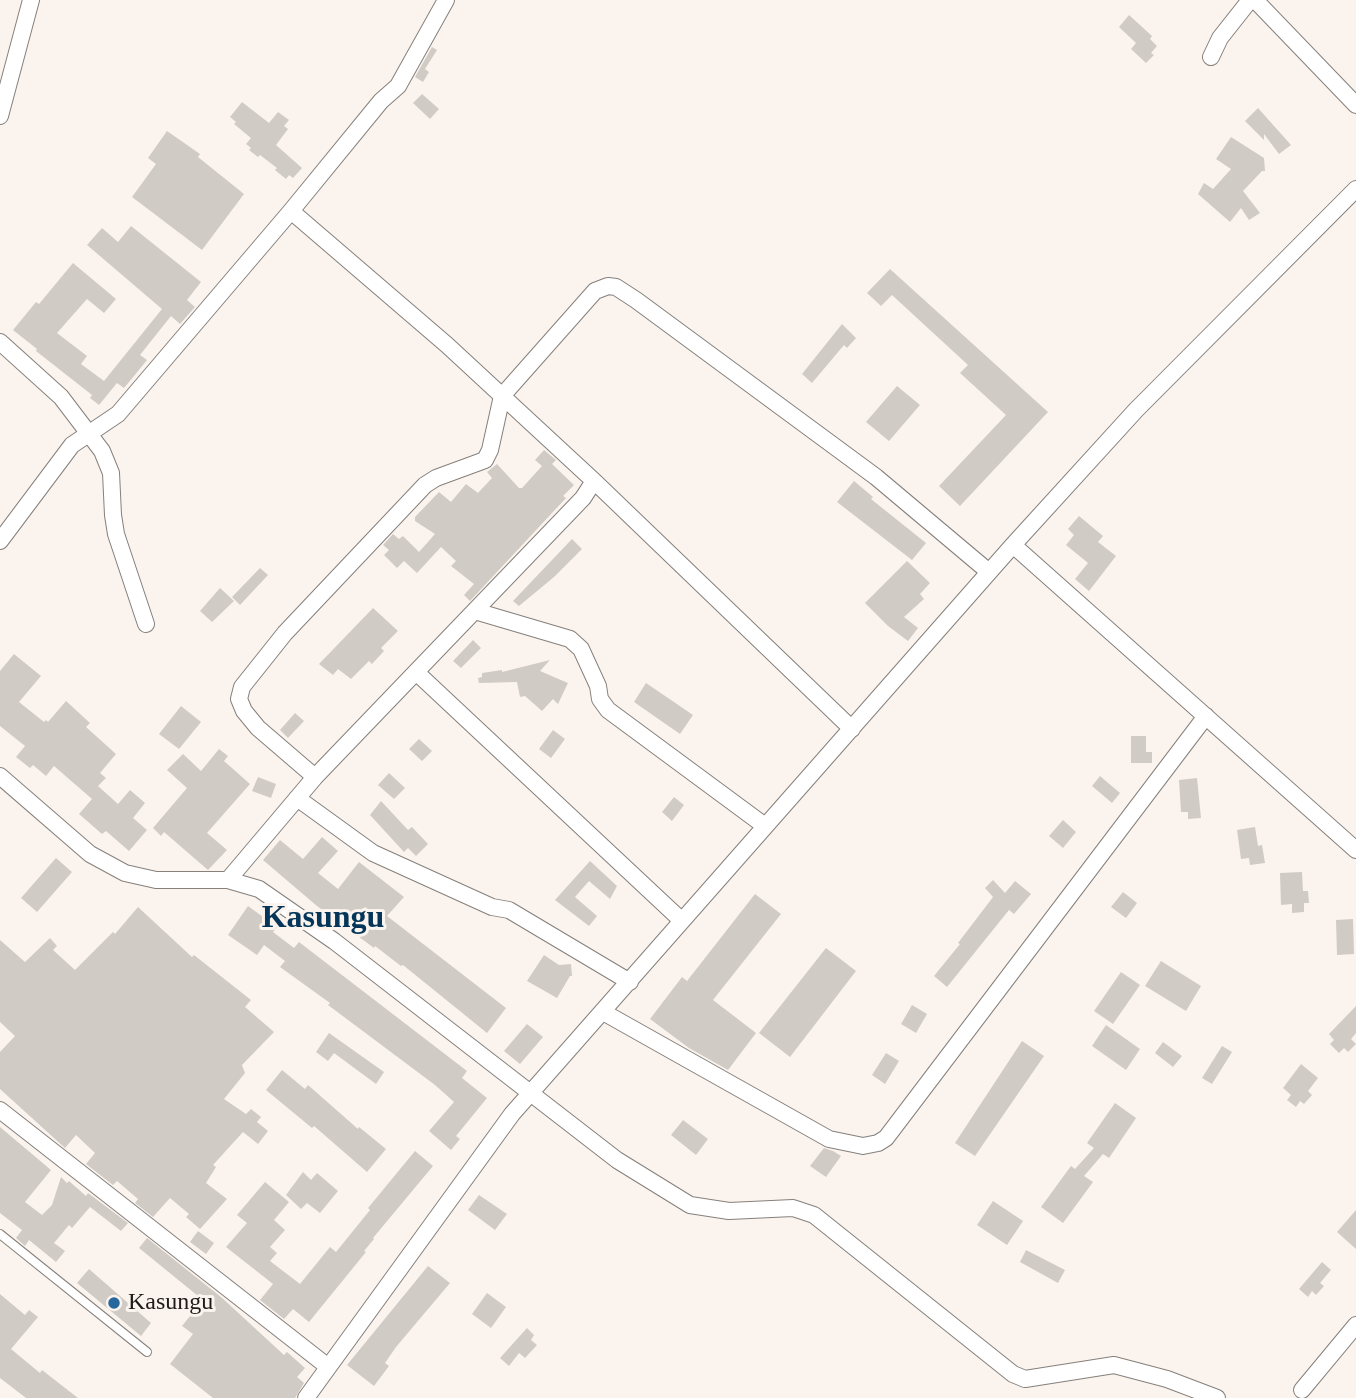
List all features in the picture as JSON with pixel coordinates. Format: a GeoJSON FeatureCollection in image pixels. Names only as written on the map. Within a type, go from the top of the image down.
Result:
{"type":"FeatureCollection","features":[{"type":"Feature","properties":{"kind":"street"},"geometry":{"type":"LineString","coordinates":[[0,116],[32,0]]}},
{"type":"Feature","properties":{"kind":"street"},"geometry":{"type":"LineString","coordinates":[[0,541],[72,444],[118,414],[381,101],[398,86],[446,0]]}},
{"type":"Feature","properties":{"kind":"street"},"geometry":{"type":"LineString","coordinates":[[1211,57],[1220,38],[1252,0],[1356,105]]}},
{"type":"Feature","properties":{"kind":"street"},"geometry":{"type":"LineString","coordinates":[[306,1398],[512,1114],[531,1092],[989,572],[1136,410],[1356,189]]}},
{"type":"Feature","properties":{"kind":"street"},"geometry":{"type":"LineString","coordinates":[[291,211],[370,276],[502,396],[852,729]]}},
{"type":"Feature","properties":{"kind":"street"},"geometry":{"type":"LineString","coordinates":[[315,777],[258,728],[244,711],[239,699],[242,687],[285,634],[425,485],[436,478],[485,460],[490,450],[502,396],[595,291],[608,286],[617,287],[876,477],[989,572]]}},
{"type":"Feature","properties":{"kind":"street"},"geometry":{"type":"LineString","coordinates":[[0,342],[61,397],[102,451],[111,473],[116,534],[146,624]]}},
{"type":"Feature","properties":{"kind":"street"},"geometry":{"type":"LineString","coordinates":[[228,880],[315,777],[583,498],[594,481]]}},
{"type":"Feature","properties":{"kind":"street"},"geometry":{"type":"LineString","coordinates":[[1013,545],[1356,850]]}},
{"type":"Feature","properties":{"kind":"street"},"geometry":{"type":"LineString","coordinates":[[475,611],[570,639],[581,649],[600,699],[608,710],[765,826]]}},
{"type":"Feature","properties":{"kind":"street"},"geometry":{"type":"LineString","coordinates":[[416,671],[681,920]]}},
{"type":"Feature","properties":{"kind":"street"},"geometry":{"type":"LineString","coordinates":[[603,1012],[829,1139],[863,1146],[878,1143],[886,1138],[1206,716]]}},
{"type":"Feature","properties":{"kind":"street"},"geometry":{"type":"LineString","coordinates":[[0,776],[90,853],[125,873],[156,880],[228,880],[259,889],[334,941],[617,1160],[690,1205],[729,1211],[793,1208],[814,1215],[1013,1374],[1025,1378],[1114,1366],[1167,1379],[1217,1398]]}},
{"type":"Feature","properties":{"kind":"street"},"geometry":{"type":"LineString","coordinates":[[297,798],[373,853],[492,907],[509,910],[630,982]]}},
{"type":"Feature","properties":{"kind":"street"},"geometry":{"type":"LineString","coordinates":[[0,1110],[327,1366]]}},
{"type":"Feature","properties":{"kind":"street"},"geometry":{"type":"LineString","coordinates":[[1302,1390],[1356,1325]]}},
{"type":"Feature","properties":{"kind":"lane"},"geometry":{"type":"LineString","coordinates":[[0,1234],[148,1352]]}},
{"type":"Feature","properties":{"kind":"building"},"geometry":{"type":"Polygon","coordinates":[[[1129,15],[1152,36],[1150,39],[1157,46],[1151,53],[1154,55],[1146,63],[1131,49],[1136,43],[1119,27],[1129,15]]]}},
{"type":"Feature","properties":{"kind":"building"},"geometry":{"type":"Polygon","coordinates":[[[432,47],[437,50],[425,69],[429,72],[423,82],[415,77],[432,47]]]}},
{"type":"Feature","properties":{"kind":"building"},"geometry":{"type":"Polygon","coordinates":[[[422,94],[439,109],[430,119],[413,103],[422,94]]]}},
{"type":"Feature","properties":{"kind":"building"},"geometry":{"type":"Polygon","coordinates":[[[242,102],[269,123],[278,112],[289,120],[284,126],[288,129],[276,145],[302,168],[293,178],[289,175],[286,179],[275,170],[277,168],[249,150],[251,148],[246,144],[251,138],[234,124],[236,122],[230,117],[242,102]]]}},
{"type":"Feature","properties":{"kind":"building"},"geometry":{"type":"Polygon","coordinates":[[[1258,108],[1291,145],[1279,154],[1264,134],[1264,140],[1245,121],[1258,108]]]}},
{"type":"Feature","properties":{"kind":"building"},"geometry":{"type":"Polygon","coordinates":[[[167,131],[200,154],[198,157],[244,194],[202,250],[132,197],[156,164],[148,158],[167,131]]]}},
{"type":"Feature","properties":{"kind":"building"},"geometry":{"type":"Polygon","coordinates":[[[1231,137],[1264,158],[1265,171],[1243,191],[1260,213],[1249,220],[1241,208],[1230,222],[1198,194],[1204,183],[1213,189],[1231,169],[1216,159],[1231,137]]]}},
{"type":"Feature","properties":{"kind":"building"},"geometry":{"type":"Polygon","coordinates":[[[131,226],[201,282],[187,300],[195,307],[180,324],[171,316],[140,355],[147,360],[124,388],[117,383],[99,405],[90,398],[92,395],[13,330],[73,263],[116,299],[104,313],[87,299],[57,333],[87,356],[81,364],[104,381],[162,309],[87,245],[102,228],[118,242],[131,226]]]}},
{"type":"Feature","properties":{"kind":"building"},"geometry":{"type":"Polygon","coordinates":[[[890,269],[1048,412],[960,506],[939,486],[1006,415],[960,373],[968,365],[892,295],[881,306],[867,293],[890,269]]]}},
{"type":"Feature","properties":{"kind":"building"},"geometry":{"type":"Polygon","coordinates":[[[842,324],[856,338],[847,348],[844,345],[812,383],[802,374],[842,324]]]}},
{"type":"Feature","properties":{"kind":"building"},"geometry":{"type":"Polygon","coordinates":[[[897,386],[920,405],[889,441],[866,422],[897,386]]]}},
{"type":"Feature","properties":{"kind":"building"},"geometry":{"type":"Polygon","coordinates":[[[544,450],[556,460],[552,464],[574,485],[563,496],[566,498],[470,601],[464,595],[474,584],[451,566],[456,561],[441,547],[417,573],[404,561],[397,568],[384,555],[389,550],[383,545],[393,534],[399,539],[403,536],[419,552],[435,534],[415,521],[415,517],[439,492],[451,502],[466,484],[478,493],[492,478],[487,472],[497,464],[522,488],[542,466],[535,460],[544,450]]]}},
{"type":"Feature","properties":{"kind":"building"},"geometry":{"type":"Polygon","coordinates":[[[854,481],[873,497],[871,499],[926,543],[912,560],[837,502],[854,481]]]}},
{"type":"Feature","properties":{"kind":"building"},"geometry":{"type":"Polygon","coordinates":[[[1079,516],[1103,536],[1098,542],[1116,556],[1089,591],[1075,579],[1088,563],[1066,545],[1074,535],[1068,529],[1079,516]]]}},
{"type":"Feature","properties":{"kind":"building"},"geometry":{"type":"Polygon","coordinates":[[[572,539],[582,549],[519,606],[513,601],[572,539]]]}},
{"type":"Feature","properties":{"kind":"building"},"geometry":{"type":"Polygon","coordinates":[[[907,561],[930,583],[920,594],[924,599],[904,617],[918,628],[908,641],[865,603],[907,561]]]}},
{"type":"Feature","properties":{"kind":"building"},"geometry":{"type":"Polygon","coordinates":[[[260,568],[268,575],[240,605],[232,597],[260,568]]]}},
{"type":"Feature","properties":{"kind":"building"},"geometry":{"type":"Polygon","coordinates":[[[220,588],[234,601],[212,622],[200,611],[220,588]]]}},
{"type":"Feature","properties":{"kind":"building"},"geometry":{"type":"Polygon","coordinates":[[[373,608],[398,631],[381,648],[384,651],[372,664],[369,661],[351,679],[338,669],[333,675],[319,664],[373,608]]]}},
{"type":"Feature","properties":{"kind":"building"},"geometry":{"type":"Polygon","coordinates":[[[473,640],[481,648],[461,668],[453,661],[473,640]]]}},
{"type":"Feature","properties":{"kind":"building"},"geometry":{"type":"Polygon","coordinates":[[[14,654],[41,676],[19,702],[44,722],[48,722],[66,701],[90,723],[86,727],[116,754],[100,773],[106,778],[98,786],[118,804],[130,790],[145,803],[133,818],[147,830],[129,851],[106,831],[102,834],[79,814],[92,799],[54,766],[46,776],[33,765],[30,768],[16,757],[25,746],[0,726],[0,671],[14,654]]]}},
{"type":"Feature","properties":{"kind":"building"},"geometry":{"type":"Polygon","coordinates":[[[550,660],[540,671],[568,683],[558,704],[553,699],[542,711],[525,696],[520,697],[517,682],[479,683],[478,678],[482,677],[482,673],[502,672],[550,660]]]}},
{"type":"Feature","properties":{"kind":"building"},"geometry":{"type":"Polygon","coordinates":[[[646,683],[693,715],[680,734],[634,702],[646,683]]]}},
{"type":"Feature","properties":{"kind":"building"},"geometry":{"type":"Polygon","coordinates":[[[181,706],[201,722],[179,749],[159,734],[181,706]]]}},
{"type":"Feature","properties":{"kind":"building"},"geometry":{"type":"Polygon","coordinates":[[[295,713],[304,721],[288,738],[280,730],[295,713]]]}},
{"type":"Feature","properties":{"kind":"building"},"geometry":{"type":"Polygon","coordinates":[[[553,730],[565,739],[551,758],[539,749],[553,730]]]}},
{"type":"Feature","properties":{"kind":"building"},"geometry":{"type":"Polygon","coordinates":[[[1131,736],[1146,736],[1146,752],[1152,752],[1152,763],[1131,763],[1131,736]]]}},
{"type":"Feature","properties":{"kind":"building"},"geometry":{"type":"Polygon","coordinates":[[[419,739],[432,751],[422,761],[409,749],[419,739]]]}},
{"type":"Feature","properties":{"kind":"building"},"geometry":{"type":"Polygon","coordinates":[[[219,749],[228,756],[224,761],[250,784],[207,833],[227,850],[208,870],[164,832],[161,836],[153,828],[187,788],[167,770],[183,754],[201,771],[219,749]]]}},
{"type":"Feature","properties":{"kind":"building"},"geometry":{"type":"Polygon","coordinates":[[[389,773],[405,788],[394,799],[378,785],[389,773]]]}},
{"type":"Feature","properties":{"kind":"building"},"geometry":{"type":"Polygon","coordinates":[[[1100,776],[1120,793],[1112,803],[1092,786],[1100,776]]]}},
{"type":"Feature","properties":{"kind":"building"},"geometry":{"type":"Polygon","coordinates":[[[258,777],[276,784],[271,798],[252,791],[258,777]]]}},
{"type":"Feature","properties":{"kind":"building"},"geometry":{"type":"Polygon","coordinates":[[[1197,778],[1201,818],[1188,819],[1188,812],[1181,812],[1179,780],[1197,778]]]}},
{"type":"Feature","properties":{"kind":"building"},"geometry":{"type":"Polygon","coordinates":[[[674,797],[684,805],[672,821],[662,812],[674,797]]]}},
{"type":"Feature","properties":{"kind":"building"},"geometry":{"type":"Polygon","coordinates":[[[381,801],[408,830],[412,827],[428,844],[416,856],[408,848],[404,852],[370,815],[381,801]]]}},
{"type":"Feature","properties":{"kind":"building"},"geometry":{"type":"Polygon","coordinates":[[[1063,820],[1076,832],[1063,848],[1049,836],[1063,820]]]}},
{"type":"Feature","properties":{"kind":"building"},"geometry":{"type":"Polygon","coordinates":[[[1255,827],[1258,846],[1262,845],[1265,863],[1250,865],[1249,858],[1241,859],[1237,830],[1255,827]]]}},
{"type":"Feature","properties":{"kind":"building"},"geometry":{"type":"Polygon","coordinates":[[[322,837],[338,851],[318,873],[338,889],[359,862],[404,897],[387,916],[506,1008],[487,1033],[403,965],[375,946],[374,948],[317,906],[263,860],[280,840],[303,859],[322,837]]]}},
{"type":"Feature","properties":{"kind":"building"},"geometry":{"type":"Polygon","coordinates":[[[56,858],[72,872],[37,912],[21,898],[56,858]]]}},
{"type":"Feature","properties":{"kind":"building"},"geometry":{"type":"Polygon","coordinates":[[[590,861],[617,886],[610,899],[589,881],[575,897],[597,916],[589,926],[555,900],[590,861]]]}},
{"type":"Feature","properties":{"kind":"building"},"geometry":{"type":"Polygon","coordinates":[[[1302,872],[1303,891],[1308,891],[1309,903],[1304,903],[1304,912],[1292,913],[1292,904],[1281,905],[1280,873],[1302,872]]]}},
{"type":"Feature","properties":{"kind":"building"},"geometry":{"type":"Polygon","coordinates":[[[993,880],[1005,893],[1015,881],[1031,894],[1014,914],[1009,910],[947,987],[934,976],[993,897],[985,888],[993,880]]]}},
{"type":"Feature","properties":{"kind":"building"},"geometry":{"type":"Polygon","coordinates":[[[1123,892],[1137,903],[1126,918],[1111,907],[1123,892]]]}},
{"type":"Feature","properties":{"kind":"building"},"geometry":{"type":"Polygon","coordinates":[[[755,894],[781,914],[713,1000],[756,1033],[728,1070],[689,1048],[650,1019],[682,977],[687,981],[755,894]]]}},
{"type":"Feature","properties":{"kind":"building"},"geometry":{"type":"Polygon","coordinates":[[[248,906],[277,927],[273,932],[294,948],[299,942],[467,1071],[462,1078],[487,1098],[456,1136],[460,1139],[451,1150],[429,1131],[454,1102],[328,1005],[330,1003],[280,967],[285,961],[264,945],[257,955],[228,935],[248,906]]]}},
{"type":"Feature","properties":{"kind":"building"},"geometry":{"type":"Polygon","coordinates":[[[138,907],[192,957],[194,955],[251,1000],[245,1007],[274,1032],[242,1065],[245,1073],[224,1099],[246,1114],[251,1109],[261,1117],[257,1122],[268,1131],[258,1144],[243,1132],[213,1165],[216,1167],[206,1183],[227,1199],[200,1229],[186,1217],[189,1214],[170,1198],[153,1217],[135,1203],[138,1199],[117,1181],[113,1185],[86,1164],[95,1153],[76,1135],[65,1148],[0,1089],[0,1052],[15,1036],[0,1022],[0,940],[25,962],[50,938],[57,946],[53,950],[75,970],[113,932],[115,934],[138,907]]]}},
{"type":"Feature","properties":{"kind":"building"},"geometry":{"type":"Polygon","coordinates":[[[1353,919],[1354,954],[1337,955],[1336,920],[1353,919]]]}},
{"type":"Feature","properties":{"kind":"building"},"geometry":{"type":"Polygon","coordinates":[[[826,948],[856,971],[790,1057],[759,1033],[826,948]]]}},
{"type":"Feature","properties":{"kind":"building"},"geometry":{"type":"Polygon","coordinates":[[[544,955],[559,965],[571,964],[572,976],[557,998],[527,981],[544,955]]]}},
{"type":"Feature","properties":{"kind":"building"},"geometry":{"type":"Polygon","coordinates":[[[1161,961],[1201,986],[1186,1011],[1145,986],[1161,961]]]}},
{"type":"Feature","properties":{"kind":"building"},"geometry":{"type":"Polygon","coordinates":[[[1121,972],[1140,985],[1113,1024],[1094,1011],[1121,972]]]}},
{"type":"Feature","properties":{"kind":"building"},"geometry":{"type":"Polygon","coordinates":[[[912,1005],[927,1014],[916,1033],[901,1024],[912,1005]]]}},
{"type":"Feature","properties":{"kind":"building"},"geometry":{"type":"Polygon","coordinates":[[[1356,1006],[1356,1033],[1351,1039],[1356,1044],[1348,1052],[1344,1048],[1339,1053],[1330,1044],[1334,1040],[1329,1034],[1356,1006]]]}},
{"type":"Feature","properties":{"kind":"building"},"geometry":{"type":"Polygon","coordinates":[[[527,1024],[543,1037],[520,1064],[504,1051],[527,1024]]]}},
{"type":"Feature","properties":{"kind":"building"},"geometry":{"type":"Polygon","coordinates":[[[1106,1025],[1140,1049],[1126,1070],[1092,1046],[1106,1025]]]}},
{"type":"Feature","properties":{"kind":"building"},"geometry":{"type":"Polygon","coordinates":[[[329,1033],[384,1072],[376,1084],[334,1053],[328,1061],[316,1052],[329,1033]]]}},
{"type":"Feature","properties":{"kind":"building"},"geometry":{"type":"Polygon","coordinates":[[[1022,1041],[1044,1056],[975,1156],[955,1143],[1022,1041]]]}},
{"type":"Feature","properties":{"kind":"building"},"geometry":{"type":"Polygon","coordinates":[[[1163,1042],[1182,1056],[1173,1067],[1155,1053],[1163,1042]]]}},
{"type":"Feature","properties":{"kind":"building"},"geometry":{"type":"Polygon","coordinates":[[[1222,1046],[1232,1052],[1212,1084],[1202,1078],[1222,1046]]]}},
{"type":"Feature","properties":{"kind":"building"},"geometry":{"type":"Polygon","coordinates":[[[886,1053],[899,1061],[885,1084],[872,1075],[886,1053]]]}},
{"type":"Feature","properties":{"kind":"building"},"geometry":{"type":"Polygon","coordinates":[[[1301,1064],[1318,1078],[1308,1091],[1312,1095],[1304,1104],[1300,1101],[1296,1107],[1287,1100],[1291,1095],[1283,1088],[1301,1064]]]}},
{"type":"Feature","properties":{"kind":"building"},"geometry":{"type":"Polygon","coordinates":[[[282,1070],[305,1089],[308,1085],[358,1129],[359,1127],[386,1149],[367,1172],[314,1126],[312,1128],[266,1090],[282,1070]]]}},
{"type":"Feature","properties":{"kind":"building"},"geometry":{"type":"Polygon","coordinates":[[[1115,1103],[1136,1118],[1109,1158],[1103,1154],[1084,1176],[1093,1182],[1063,1223],[1041,1207],[1071,1166],[1075,1169],[1094,1148],[1087,1143],[1115,1103]]]}},
{"type":"Feature","properties":{"kind":"building"},"geometry":{"type":"Polygon","coordinates":[[[683,1120],[708,1139],[696,1155],[671,1135],[683,1120]]]}},
{"type":"Feature","properties":{"kind":"building"},"geometry":{"type":"Polygon","coordinates":[[[0,1127],[51,1170],[25,1202],[42,1215],[52,1205],[61,1177],[128,1223],[121,1231],[90,1207],[72,1228],[69,1225],[54,1243],[65,1251],[56,1262],[29,1240],[25,1246],[16,1238],[22,1230],[0,1213],[0,1127]]]}},
{"type":"Feature","properties":{"kind":"building"},"geometry":{"type":"Polygon","coordinates":[[[824,1148],[841,1156],[826,1177],[810,1166],[824,1148]]]}},
{"type":"Feature","properties":{"kind":"building"},"geometry":{"type":"Polygon","coordinates":[[[415,1151],[433,1166],[373,1238],[364,1251],[366,1252],[309,1322],[293,1309],[284,1319],[260,1300],[273,1284],[226,1247],[247,1223],[237,1215],[265,1182],[289,1202],[274,1220],[285,1230],[270,1247],[277,1253],[270,1261],[300,1284],[330,1247],[336,1252],[415,1151]]]}},
{"type":"Feature","properties":{"kind":"building"},"geometry":{"type":"Polygon","coordinates":[[[303,1172],[311,1180],[317,1173],[338,1191],[320,1213],[307,1203],[301,1209],[286,1195],[303,1172]]]}},
{"type":"Feature","properties":{"kind":"building"},"geometry":{"type":"Polygon","coordinates":[[[479,1195],[507,1214],[495,1230],[468,1210],[479,1195]]]}},
{"type":"Feature","properties":{"kind":"building"},"geometry":{"type":"Polygon","coordinates":[[[993,1201],[1023,1221],[1007,1245],[977,1225],[993,1201]]]}},
{"type":"Feature","properties":{"kind":"building"},"geometry":{"type":"Polygon","coordinates":[[[1356,1210],[1356,1249],[1337,1232],[1356,1210]]]}},
{"type":"Feature","properties":{"kind":"building"},"geometry":{"type":"Polygon","coordinates":[[[198,1231],[214,1243],[206,1254],[190,1242],[198,1231]]]}},
{"type":"Feature","properties":{"kind":"building"},"geometry":{"type":"Polygon","coordinates":[[[147,1238],[221,1297],[284,1355],[287,1352],[305,1368],[297,1377],[304,1383],[295,1398],[213,1398],[170,1364],[193,1334],[182,1326],[203,1300],[139,1248],[147,1238]]]}},
{"type":"Feature","properties":{"kind":"building"},"geometry":{"type":"Polygon","coordinates":[[[1026,1250],[1065,1270],[1058,1283],[1020,1262],[1026,1250]]]}},
{"type":"Feature","properties":{"kind":"building"},"geometry":{"type":"Polygon","coordinates":[[[1322,1262],[1331,1270],[1320,1283],[1324,1286],[1316,1295],[1312,1291],[1308,1297],[1299,1289],[1322,1262]]]}},
{"type":"Feature","properties":{"kind":"building"},"geometry":{"type":"Polygon","coordinates":[[[428,1266],[450,1283],[396,1347],[385,1363],[389,1366],[374,1386],[347,1365],[428,1266]]]}},
{"type":"Feature","properties":{"kind":"building"},"geometry":{"type":"Polygon","coordinates":[[[89,1269],[151,1323],[141,1336],[77,1283],[89,1269]]]}},
{"type":"Feature","properties":{"kind":"building"},"geometry":{"type":"Polygon","coordinates":[[[487,1293],[506,1307],[491,1328],[472,1314],[487,1293]]]}},
{"type":"Feature","properties":{"kind":"building"},"geometry":{"type":"Polygon","coordinates":[[[0,1294],[25,1315],[29,1310],[38,1317],[11,1349],[40,1373],[42,1370],[78,1398],[26,1398],[0,1378],[0,1294]]]}},
{"type":"Feature","properties":{"kind":"building"},"geometry":{"type":"Polygon","coordinates":[[[527,1328],[534,1335],[531,1340],[537,1345],[525,1358],[519,1353],[509,1366],[500,1358],[527,1328]]]}},
{"type":"Feature","properties":{"kind":"place","name":"Kasungu"},"geometry":{"type":"Point","coordinates":[114,1303]}},
{"type":"Feature","properties":{"kind":"district","name":"Kasungu"},"geometry":{"type":"Point","coordinates":[323,919]}}]}
